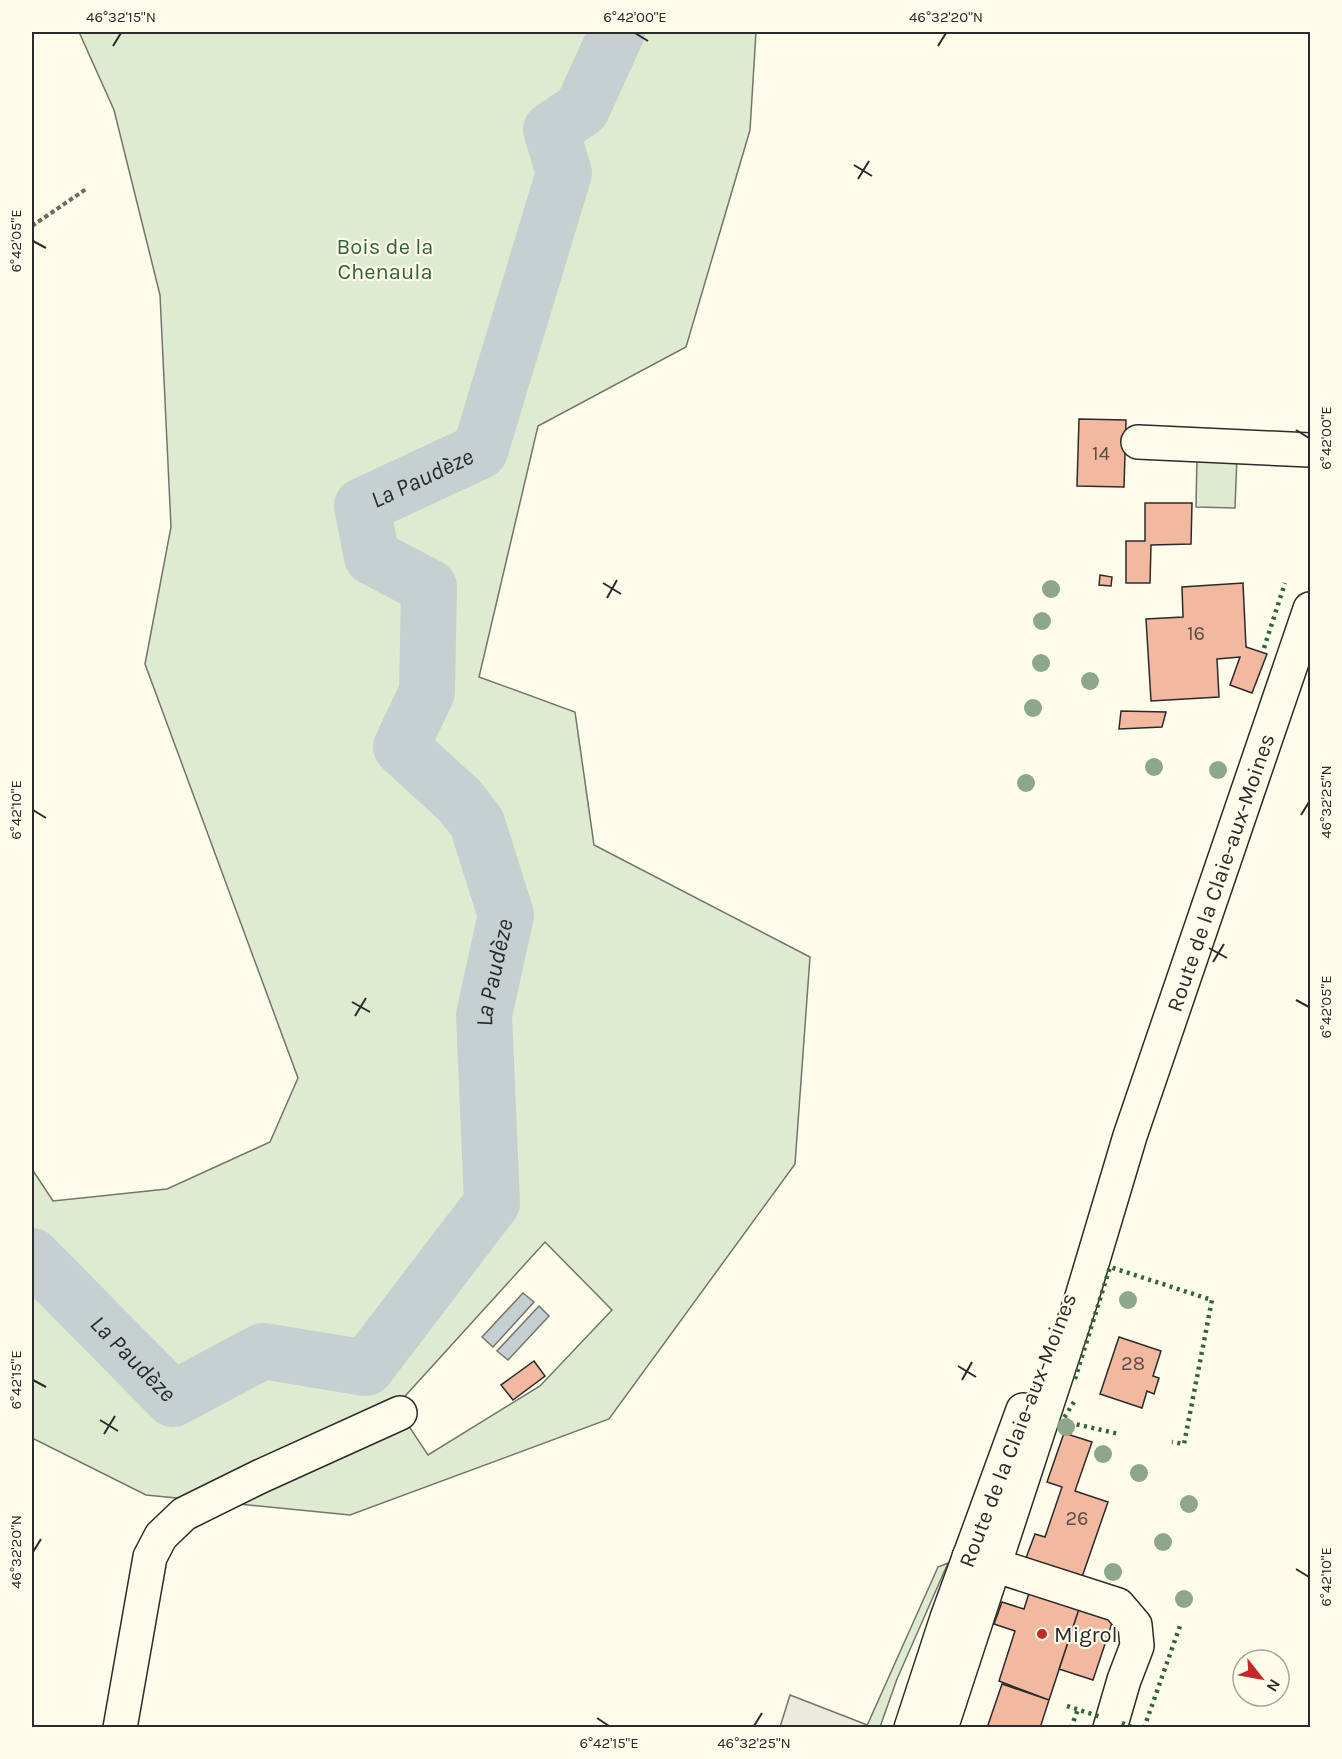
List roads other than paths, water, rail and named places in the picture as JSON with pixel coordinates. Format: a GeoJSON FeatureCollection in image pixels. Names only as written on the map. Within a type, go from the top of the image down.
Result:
{"type":"FeatureCollection","features":[{"type":"Feature","properties":{"kind":"main road"},"geometry":{"type":"LineString","coordinates":[[1138,442],[1311,450]]}},
{"type":"Feature","properties":{"kind":"main road","name":"Route de la Claie-aux-Moines"},"geometry":{"type":"LineString","coordinates":[[911,1728],[982,1561],[1077,1311],[1130,1136],[1311,609]]}},
{"type":"Feature","properties":{"kind":"main road"},"geometry":{"type":"LineString","coordinates":[[120,1728],[150,1557],[161,1536],[184,1514],[261,1476],[400,1413]]}},
{"type":"Feature","properties":{"kind":"main road"},"geometry":{"type":"LineString","coordinates":[[982,1561],[1118,1605],[1136,1625],[1137,1646],[1110,1728]]}},
{"type":"Feature","properties":{"kind":"main road","name":"Route de la Claie-aux-Moines"},"geometry":{"type":"LineString","coordinates":[[941,1728],[982,1561]]}},
{"type":"Feature","properties":{"kind":"waterway","name":"La Paudèze"},"geometry":{"type":"LineString","coordinates":[[32,1256],[173,1399],[263,1351],[366,1368],[492,1203],[484,1015],[506,915],[477,823],[460,801],[401,747],[427,692],[429,587],[372,557],[362,506],[480,451],[564,173],[551,130],[582,109],[617,32]]}},
{"type":"Feature","properties":{"kind":"place","name":"Migrol"},"geometry":{"type":"Point","coordinates":[1042,1634]}},
{"type":"Feature","properties":{"kind":"park label","name":"Bois de la Chenaula"},"geometry":{"type":"Point","coordinates":[385,258]}}]}
